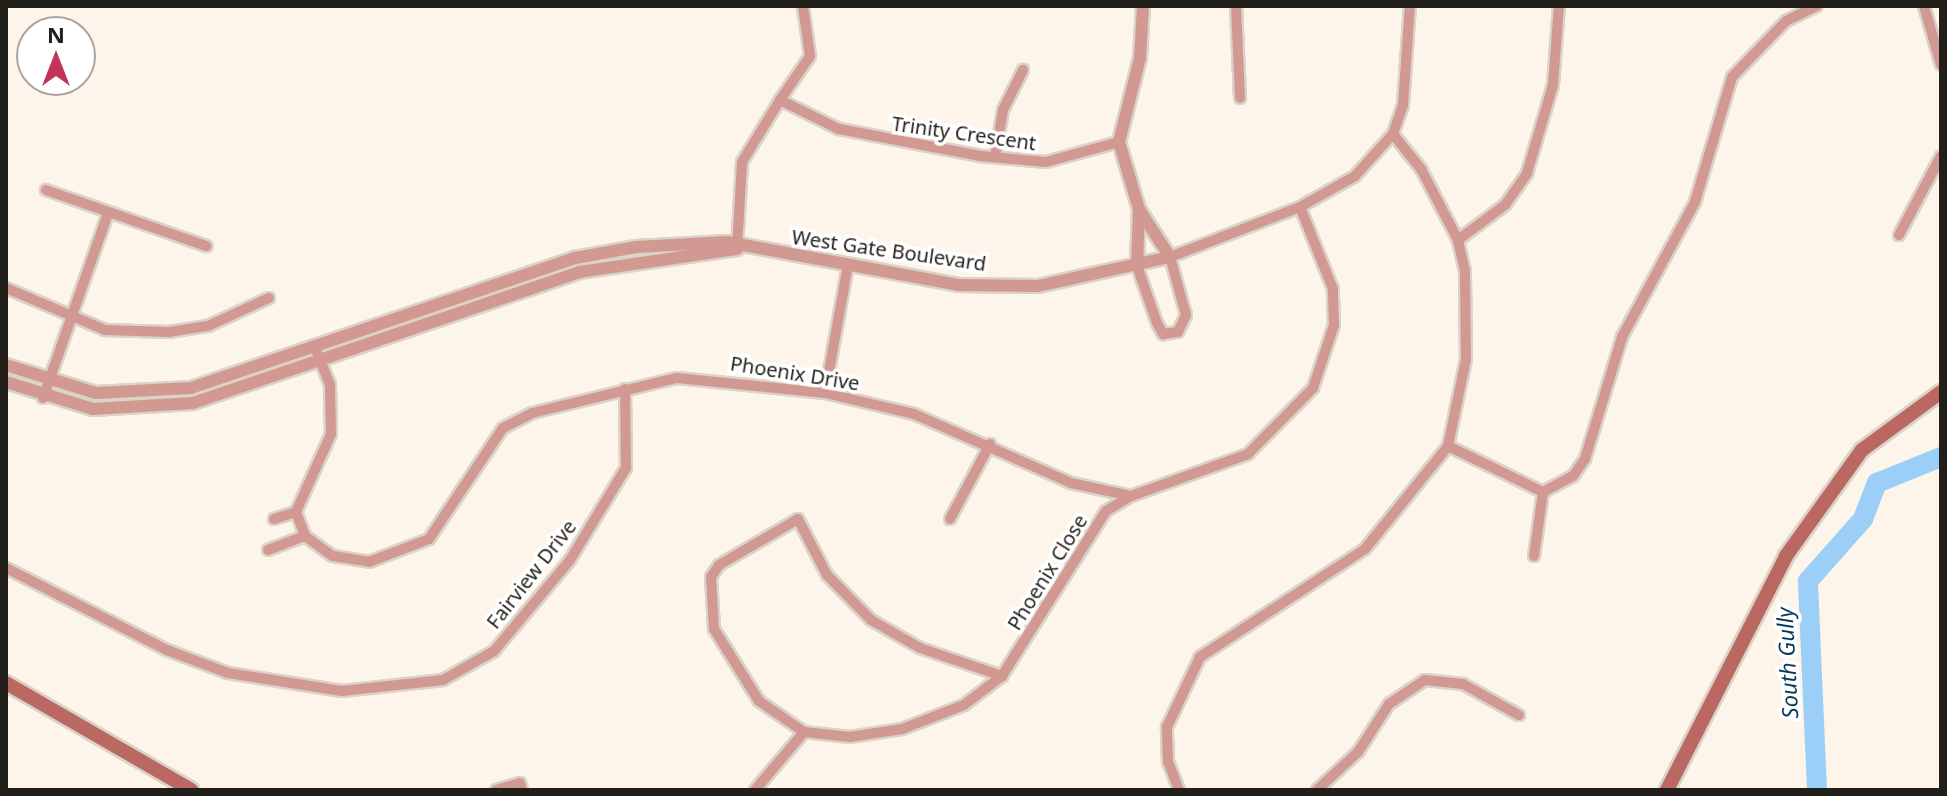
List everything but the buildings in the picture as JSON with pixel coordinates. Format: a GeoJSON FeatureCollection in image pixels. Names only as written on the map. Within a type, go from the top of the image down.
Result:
{"type":"FeatureCollection","features":[{"type":"Feature","properties":{"kind":"main road"},"geometry":{"type":"LineString","coordinates":[[1667,790],[1786,556],[1862,450],[1941,392]]}},
{"type":"Feature","properties":{"kind":"main road"},"geometry":{"type":"LineString","coordinates":[[6,683],[191,790]]}},
{"type":"Feature","properties":{"kind":"street"},"geometry":{"type":"LineString","coordinates":[[737,249],[742,162],[810,56],[803,6]]}},
{"type":"Feature","properties":{"kind":"street"},"geometry":{"type":"LineString","coordinates":[[1139,209],[1137,266],[1157,323],[1170,335],[1183,329],[1186,315],[1170,257],[1139,209],[1119,142],[1140,58],[1143,6]]}},
{"type":"Feature","properties":{"kind":"street"},"geometry":{"type":"LineString","coordinates":[[1236,6],[1240,98]]}},
{"type":"Feature","properties":{"kind":"street","name":"West Gate Boulevard"},"geometry":{"type":"LineString","coordinates":[[6,365],[47,383],[155,393],[316,350],[575,258],[721,242],[737,249],[958,285],[1038,286],[1137,266],[1170,257],[1300,207],[1355,176],[1393,134],[1410,66],[1410,6]]}},
{"type":"Feature","properties":{"kind":"street"},"geometry":{"type":"LineString","coordinates":[[1458,240],[1505,205],[1527,173],[1553,85],[1559,6]]}},
{"type":"Feature","properties":{"kind":"street"},"geometry":{"type":"LineString","coordinates":[[1534,556],[1543,492],[1585,459],[1622,337],[1695,202],[1732,77],[1786,21],[1817,6]]}},
{"type":"Feature","properties":{"kind":"street"},"geometry":{"type":"LineString","coordinates":[[1924,6],[1941,65]]}},
{"type":"Feature","properties":{"kind":"street"},"geometry":{"type":"LineString","coordinates":[[995,157],[1003,110],[1023,70]]}},
{"type":"Feature","properties":{"kind":"street","name":"Trinity Crescent"},"geometry":{"type":"LineString","coordinates":[[780,100],[852,133],[995,157],[1046,162],[1119,142]]}},
{"type":"Feature","properties":{"kind":"street"},"geometry":{"type":"LineString","coordinates":[[1179,790],[1168,762],[1167,727],[1200,657],[1365,549],[1448,446],[1466,359],[1458,240],[1393,134]]}},
{"type":"Feature","properties":{"kind":"street"},"geometry":{"type":"LineString","coordinates":[[1899,235],[1941,156]]}},
{"type":"Feature","properties":{"kind":"street"},"geometry":{"type":"LineString","coordinates":[[46,190],[206,246]]}},
{"type":"Feature","properties":{"kind":"street","name":"Phoenix Drive"},"geometry":{"type":"LineString","coordinates":[[305,536],[333,556],[369,562],[401,556],[429,539],[503,428],[625,389],[708,378],[825,393],[914,414],[990,444],[1071,483],[1131,496],[1208,474],[1248,454],[1313,388],[1334,325],[1333,289],[1300,207]]}},
{"type":"Feature","properties":{"kind":"street"},"geometry":{"type":"LineString","coordinates":[[43,398],[108,213]]}},
{"type":"Feature","properties":{"kind":"street","name":"West Gate Boulevard"},"geometry":{"type":"LineString","coordinates":[[6,382],[43,398],[93,409],[156,409],[322,363],[579,272],[737,249]]}},
{"type":"Feature","properties":{"kind":"street"},"geometry":{"type":"LineString","coordinates":[[825,393],[848,265]]}},
{"type":"Feature","properties":{"kind":"street"},"geometry":{"type":"LineString","coordinates":[[6,288],[72,319],[105,330],[169,332],[208,326],[269,298]]}},
{"type":"Feature","properties":{"kind":"street"},"geometry":{"type":"LineString","coordinates":[[268,550],[305,536],[296,512],[331,434],[322,363],[316,350]]}},
{"type":"Feature","properties":{"kind":"street","name":"Fairview Drive"},"geometry":{"type":"LineString","coordinates":[[6,568],[167,650],[228,673],[342,691],[443,680],[494,651],[570,560],[626,468],[625,389]]}},
{"type":"Feature","properties":{"kind":"street"},"geometry":{"type":"LineString","coordinates":[[950,519],[990,444]]}},
{"type":"Feature","properties":{"kind":"street"},"geometry":{"type":"LineString","coordinates":[[1448,446],[1543,492]]}},
{"type":"Feature","properties":{"kind":"street","name":"Phoenix Close"},"geometry":{"type":"LineString","coordinates":[[1002,676],[920,648],[871,620],[827,575],[794,519],[719,565],[708,603],[714,629],[759,701],[804,732],[850,737],[902,729],[964,705],[1002,676],[1106,511],[1131,496]]}},
{"type":"Feature","properties":{"kind":"street"},"geometry":{"type":"LineString","coordinates":[[274,519],[296,512]]}},
{"type":"Feature","properties":{"kind":"street"},"geometry":{"type":"LineString","coordinates":[[1317,790],[1358,752],[1389,704],[1425,680],[1463,684],[1519,715]]}},
{"type":"Feature","properties":{"kind":"street"},"geometry":{"type":"LineString","coordinates":[[755,790],[804,732]]}},
{"type":"Feature","properties":{"kind":"street"},"geometry":{"type":"LineString","coordinates":[[496,790],[520,783],[522,790]]}},
{"type":"Feature","properties":{"kind":"waterway","name":"South Gully"},"geometry":{"type":"LineString","coordinates":[[1817,790],[1808,581],[1863,519],[1877,483],[1941,457]]}}]}
